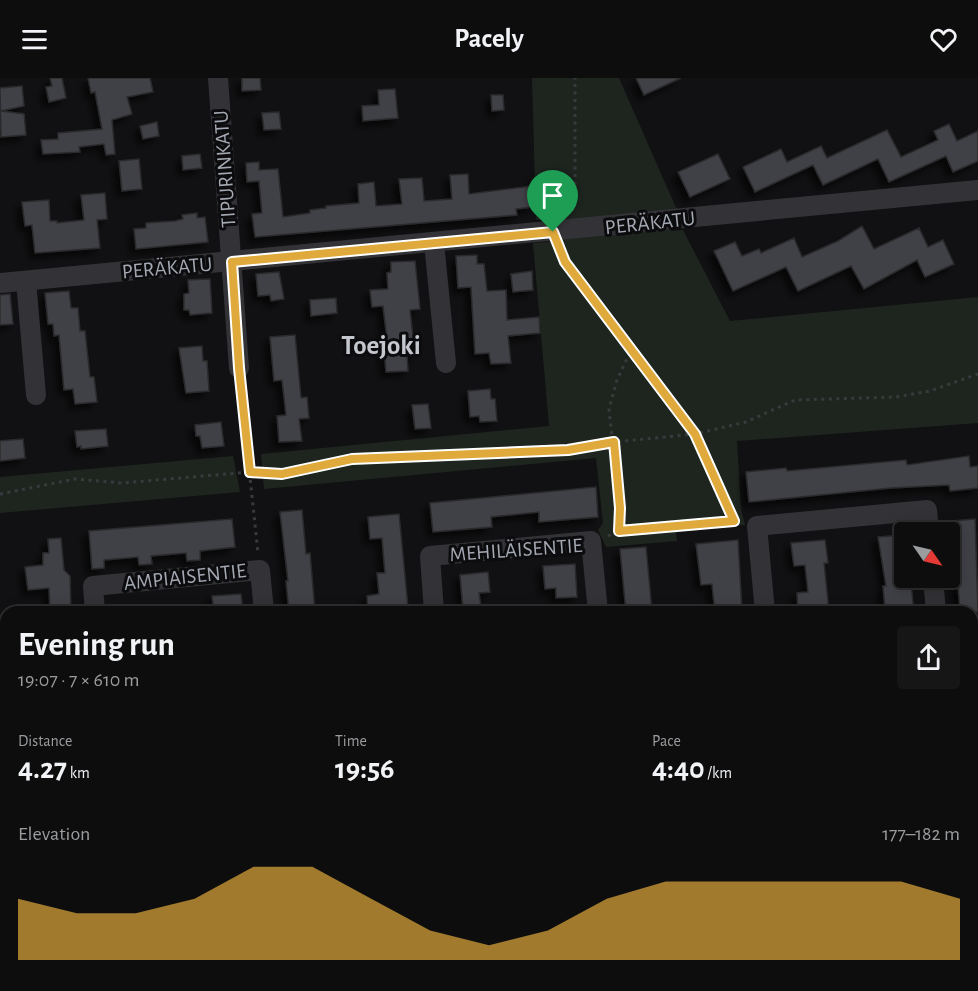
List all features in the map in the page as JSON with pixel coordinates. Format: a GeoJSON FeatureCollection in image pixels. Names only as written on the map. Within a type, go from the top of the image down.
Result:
{"type":"FeatureCollection","features":[{"type":"Feature","properties":{"kind":"street","name":"TIPURINKATU"},"geometry":{"type":"LineString","coordinates":[[218,78],[239,368]]}},
{"type":"Feature","properties":{"kind":"street","name":"PERÄKATU"},"geometry":{"type":"LineString","coordinates":[[0,283],[978,190]]}},
{"type":"Feature","properties":{"kind":"street"},"geometry":{"type":"LineString","coordinates":[[434,243],[446,363]]}},
{"type":"Feature","properties":{"kind":"street"},"geometry":{"type":"LineString","coordinates":[[26,281],[36,394]]}},
{"type":"Feature","properties":{"kind":"street"},"geometry":{"type":"LineString","coordinates":[[764,606],[757,526],[927,510],[928,522]]}},
{"type":"Feature","properties":{"kind":"street","name":"MEHILÄISENTIE"},"geometry":{"type":"LineString","coordinates":[[434,606],[430,556],[591,542],[597,606]]}},
{"type":"Feature","properties":{"kind":"street","name":"AMPIAISENTIE"},"geometry":{"type":"LineString","coordinates":[[95,606],[93,586],[260,570],[263,606]]}},
{"type":"Feature","properties":{"kind":"street"},"geometry":{"type":"LineString","coordinates":[[934,588],[935,606]]}},
{"type":"Feature","properties":{"kind":"path"},"geometry":{"type":"LineString","coordinates":[[575,78],[575,194],[553,232],[565,262],[695,434],[734,521]]}},
{"type":"Feature","properties":{"kind":"path"},"geometry":{"type":"LineString","coordinates":[[619,531],[620,508],[609,409],[617,380],[631,350]]}},
{"type":"Feature","properties":{"kind":"path"},"geometry":{"type":"LineString","coordinates":[[239,368],[260,570]]}},
{"type":"Feature","properties":{"kind":"path"},"geometry":{"type":"LineString","coordinates":[[0,494],[75,479],[123,483],[250,472],[282,474],[352,459],[568,450],[614,442],[695,434],[746,422],[795,400],[896,397],[930,391],[978,374]]}},
{"type":"Feature","properties":{"kind":"path"},"geometry":{"type":"LineString","coordinates":[[591,542],[619,531],[734,521],[757,526]]}},
{"type":"Feature","properties":{"kind":"shaded area"},"geometry":{"type":"Polygon","coordinates":[[[532,78],[619,78],[677,210],[671,231],[683,230],[730,321],[978,297],[978,423],[737,441],[741,509],[745,525],[676,531],[677,541],[606,547],[598,530],[603,523],[596,458],[264,489],[261,454],[549,426],[533,243],[563,241],[549,219],[536,220],[532,78]]]}},
{"type":"Feature","properties":{"kind":"shaded area"},"geometry":{"type":"Polygon","coordinates":[[[233,456],[240,492],[0,513],[0,477],[233,456]]]}},
{"type":"Feature","properties":{"kind":"building"},"geometry":{"type":"Polygon","coordinates":[[[50,78],[62,78],[66,98],[49,102],[46,87],[52,86],[50,78]]]}},
{"type":"Feature","properties":{"kind":"building"},"geometry":{"type":"Polygon","coordinates":[[[88,78],[150,78],[153,92],[127,97],[132,114],[112,120],[115,154],[106,155],[104,144],[79,147],[80,152],[43,154],[41,140],[58,139],[58,133],[102,129],[95,92],[91,93],[88,78]]]}},
{"type":"Feature","properties":{"kind":"building"},"geometry":{"type":"Polygon","coordinates":[[[242,78],[260,78],[261,90],[242,91],[242,78]]]}},
{"type":"Feature","properties":{"kind":"building"},"geometry":{"type":"Polygon","coordinates":[[[636,78],[681,78],[644,95],[636,78]]]}},
{"type":"Feature","properties":{"kind":"building"},"geometry":{"type":"Polygon","coordinates":[[[22,86],[24,106],[1,111],[24,114],[26,135],[1,137],[0,88],[22,86]]]}},
{"type":"Feature","properties":{"kind":"building"},"geometry":{"type":"Polygon","coordinates":[[[395,89],[398,118],[363,121],[362,106],[379,105],[378,90],[395,89]]]}},
{"type":"Feature","properties":{"kind":"building"},"geometry":{"type":"Polygon","coordinates":[[[491,95],[503,95],[504,110],[492,111],[491,95]]]}},
{"type":"Feature","properties":{"kind":"building"},"geometry":{"type":"Polygon","coordinates":[[[279,112],[281,129],[264,130],[262,113],[279,112]]]}},
{"type":"Feature","properties":{"kind":"building"},"geometry":{"type":"Polygon","coordinates":[[[157,122],[159,136],[143,139],[140,126],[157,122]]]}},
{"type":"Feature","properties":{"kind":"building"},"geometry":{"type":"Polygon","coordinates":[[[949,124],[957,141],[978,131],[978,161],[953,172],[946,156],[889,182],[878,159],[823,185],[813,165],[755,192],[743,167],[781,149],[787,162],[821,146],[827,158],[887,130],[901,157],[938,140],[934,131],[949,124]]]}},
{"type":"Feature","properties":{"kind":"building"},"geometry":{"type":"Polygon","coordinates":[[[200,154],[202,168],[183,170],[182,156],[200,154]]]}},
{"type":"Feature","properties":{"kind":"building"},"geometry":{"type":"Polygon","coordinates":[[[718,154],[730,179],[690,197],[678,172],[718,154]]]}},
{"type":"Feature","properties":{"kind":"building"},"geometry":{"type":"Polygon","coordinates":[[[139,159],[142,189],[122,191],[119,161],[139,159]]]}},
{"type":"Feature","properties":{"kind":"building"},"geometry":{"type":"Polygon","coordinates":[[[259,162],[259,170],[278,169],[283,217],[310,213],[310,210],[326,208],[326,206],[359,203],[358,184],[374,182],[376,206],[402,204],[399,179],[422,178],[424,201],[452,199],[450,175],[468,174],[469,194],[532,186],[533,207],[516,209],[517,215],[255,237],[252,214],[262,213],[259,181],[247,182],[246,163],[259,162]]]}},
{"type":"Feature","properties":{"kind":"building"},"geometry":{"type":"Polygon","coordinates":[[[105,193],[107,219],[97,220],[100,248],[35,253],[32,225],[25,226],[22,202],[49,200],[50,221],[57,221],[57,223],[84,220],[81,195],[105,193]]]}},
{"type":"Feature","properties":{"kind":"building"},"geometry":{"type":"Polygon","coordinates":[[[197,213],[197,218],[205,217],[208,242],[136,249],[134,229],[146,228],[146,223],[175,221],[183,219],[182,215],[197,213]]]}},
{"type":"Feature","properties":{"kind":"building"},"geometry":{"type":"Polygon","coordinates":[[[862,226],[874,249],[919,228],[928,247],[943,240],[954,264],[925,277],[917,260],[864,289],[851,266],[798,291],[786,267],[733,291],[714,251],[735,242],[742,256],[759,249],[761,253],[794,238],[802,257],[838,241],[862,226]]]}},
{"type":"Feature","properties":{"kind":"building"},"geometry":{"type":"Polygon","coordinates":[[[477,255],[477,264],[484,264],[487,291],[506,290],[507,320],[539,317],[540,333],[508,336],[511,363],[491,364],[489,353],[475,354],[471,287],[458,288],[456,256],[477,255]]]}},
{"type":"Feature","properties":{"kind":"building"},"geometry":{"type":"Polygon","coordinates":[[[415,261],[420,309],[410,310],[415,356],[407,356],[408,371],[386,372],[384,348],[388,348],[383,306],[372,307],[370,290],[388,289],[387,273],[391,272],[391,262],[415,261]]]}},
{"type":"Feature","properties":{"kind":"building"},"geometry":{"type":"Polygon","coordinates":[[[532,271],[533,290],[513,292],[511,274],[532,271]]]}},
{"type":"Feature","properties":{"kind":"building"},"geometry":{"type":"Polygon","coordinates":[[[279,272],[284,299],[271,301],[270,295],[258,296],[256,274],[279,272]]]}},
{"type":"Feature","properties":{"kind":"building"},"geometry":{"type":"Polygon","coordinates":[[[210,279],[212,313],[190,315],[189,310],[184,310],[184,294],[189,293],[188,280],[210,279]]]}},
{"type":"Feature","properties":{"kind":"building"},"geometry":{"type":"Polygon","coordinates":[[[69,291],[71,308],[78,308],[80,331],[85,331],[90,377],[94,377],[97,402],[75,404],[73,389],[64,390],[59,335],[54,336],[53,324],[48,324],[45,293],[69,291]]]}},
{"type":"Feature","properties":{"kind":"building"},"geometry":{"type":"Polygon","coordinates":[[[10,294],[13,324],[0,325],[0,295],[10,294]]]}},
{"type":"Feature","properties":{"kind":"building"},"geometry":{"type":"Polygon","coordinates":[[[336,298],[337,313],[311,316],[310,300],[336,298]]]}},
{"type":"Feature","properties":{"kind":"building"},"geometry":{"type":"Polygon","coordinates":[[[295,335],[301,398],[307,397],[309,418],[299,419],[302,441],[279,442],[277,416],[286,415],[282,380],[274,381],[270,337],[295,335]]]}},
{"type":"Feature","properties":{"kind":"building"},"geometry":{"type":"Polygon","coordinates":[[[202,346],[203,361],[207,361],[209,391],[186,393],[179,348],[202,346]]]}},
{"type":"Feature","properties":{"kind":"building"},"geometry":{"type":"Polygon","coordinates":[[[490,389],[491,399],[495,399],[497,421],[480,422],[479,416],[470,417],[468,391],[490,389]]]}},
{"type":"Feature","properties":{"kind":"building"},"geometry":{"type":"Polygon","coordinates":[[[428,404],[431,428],[415,429],[412,405],[428,404]]]}},
{"type":"Feature","properties":{"kind":"building"},"geometry":{"type":"Polygon","coordinates":[[[221,422],[224,446],[202,448],[200,436],[196,436],[195,425],[221,422]]]}},
{"type":"Feature","properties":{"kind":"building"},"geometry":{"type":"Polygon","coordinates":[[[106,429],[108,446],[81,449],[81,446],[77,447],[75,431],[106,429]]]}},
{"type":"Feature","properties":{"kind":"building"},"geometry":{"type":"Polygon","coordinates":[[[23,439],[25,458],[0,461],[0,441],[23,439]]]}},
{"type":"Feature","properties":{"kind":"building"},"geometry":{"type":"Polygon","coordinates":[[[969,456],[970,467],[978,466],[978,488],[950,491],[949,485],[891,488],[749,502],[746,472],[786,468],[787,471],[906,460],[907,465],[969,456]]]}},
{"type":"Feature","properties":{"kind":"building"},"geometry":{"type":"Polygon","coordinates":[[[596,487],[598,517],[539,522],[539,512],[491,517],[492,527],[433,532],[430,503],[596,487]]]}},
{"type":"Feature","properties":{"kind":"building"},"geometry":{"type":"Polygon","coordinates":[[[302,510],[306,554],[310,553],[314,606],[288,606],[286,581],[288,581],[280,512],[302,510]]]}},
{"type":"Feature","properties":{"kind":"building"},"geometry":{"type":"Polygon","coordinates":[[[399,514],[408,606],[368,606],[367,596],[379,594],[377,573],[385,573],[382,538],[370,539],[368,517],[399,514]]]}},
{"type":"Feature","properties":{"kind":"building"},"geometry":{"type":"Polygon","coordinates":[[[232,519],[235,547],[200,551],[200,560],[187,561],[186,553],[151,556],[152,564],[139,565],[138,557],[104,560],[104,568],[92,569],[89,531],[232,519]]]}},
{"type":"Feature","properties":{"kind":"building"},"geometry":{"type":"Polygon","coordinates":[[[975,519],[978,606],[960,606],[960,522],[953,522],[975,519]]]}},
{"type":"Feature","properties":{"kind":"building"},"geometry":{"type":"Polygon","coordinates":[[[894,536],[894,588],[911,588],[913,606],[885,606],[883,586],[886,586],[878,537],[894,536]]]}},
{"type":"Feature","properties":{"kind":"building"},"geometry":{"type":"Polygon","coordinates":[[[61,538],[64,570],[70,576],[71,606],[50,606],[49,588],[28,590],[25,567],[43,565],[43,553],[49,553],[48,539],[61,538]]]}},
{"type":"Feature","properties":{"kind":"building"},"geometry":{"type":"Polygon","coordinates":[[[738,540],[742,606],[714,606],[712,584],[701,585],[696,544],[738,540]]]}},
{"type":"Feature","properties":{"kind":"building"},"geometry":{"type":"Polygon","coordinates":[[[825,540],[828,563],[824,563],[828,606],[798,606],[797,593],[808,592],[805,565],[794,566],[791,543],[825,540]]]}},
{"type":"Feature","properties":{"kind":"building"},"geometry":{"type":"Polygon","coordinates":[[[646,547],[651,606],[625,606],[620,549],[646,547]]]}},
{"type":"Feature","properties":{"kind":"building"},"geometry":{"type":"Polygon","coordinates":[[[575,564],[577,597],[556,598],[556,588],[545,589],[543,566],[575,564]]]}},
{"type":"Feature","properties":{"kind":"building"},"geometry":{"type":"Polygon","coordinates":[[[488,572],[490,592],[479,593],[481,606],[463,606],[460,575],[488,572]]]}},
{"type":"Feature","properties":{"kind":"building"},"geometry":{"type":"Polygon","coordinates":[[[241,594],[242,606],[213,606],[212,596],[241,594]]]}},
{"type":"Feature","properties":{"kind":"district","name":"Toejoki"},"geometry":{"type":"Point","coordinates":[381,345]}},
{"type":"Feature","properties":{"kind":"route"},"geometry":{"type":"LineString","coordinates":[[553,232],[565,262],[695,434],[734,521],[619,531],[620,508],[614,442],[568,450],[352,459],[282,474],[250,472],[239,368],[232,262],[553,232]]}}]}
